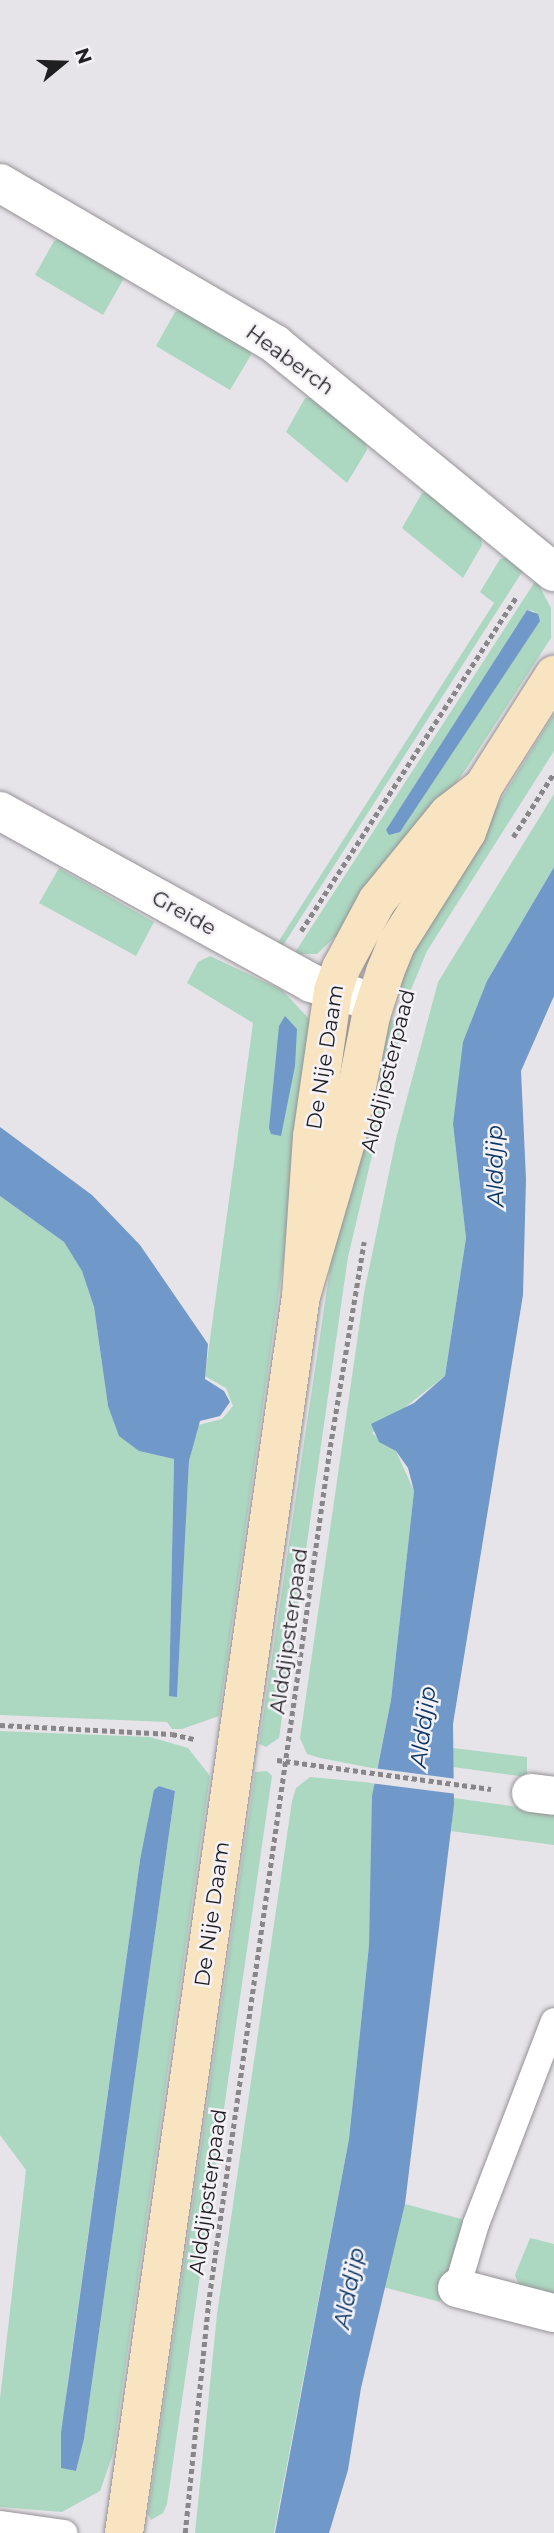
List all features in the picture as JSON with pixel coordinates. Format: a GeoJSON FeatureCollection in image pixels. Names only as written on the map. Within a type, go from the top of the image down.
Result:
{"type":"FeatureCollection","features":[{"type":"Feature","properties":{"kind":"street","name":"Heaberch"},"geometry":{"type":"LineString","coordinates":[[0,183],[275,344],[546,566]]}},
{"type":"Feature","properties":{"kind":"street","name":"De Nije Daam"},"geometry":{"type":"LineString","coordinates":[[301,1296],[346,1142],[374,1002],[397,943],[467,832],[483,787],[554,675]]}},
{"type":"Feature","properties":{"kind":"street","name":"De Nije Daam"},"geometry":{"type":"LineString","coordinates":[[124,2533],[301,1296],[312,1136],[333,991],[377,901],[448,814],[483,787]]}},
{"type":"Feature","properties":{"kind":"street","name":"Greide"},"geometry":{"type":"LineString","coordinates":[[0,811],[279,966],[333,991],[374,1002]]}},
{"type":"Feature","properties":{"kind":"street"},"geometry":{"type":"LineString","coordinates":[[457,2288],[554,2313]]}},
{"type":"Feature","properties":{"kind":"lane"},"geometry":{"type":"LineString","coordinates":[[457,2288],[476,2224],[554,2021]]}},
{"type":"Feature","properties":{"kind":"lane"},"geometry":{"type":"LineString","coordinates":[[0,2524],[64,2533]]}},
{"type":"Feature","properties":{"kind":"path"},"geometry":{"type":"LineString","coordinates":[[279,966],[546,566]]}},
{"type":"Feature","properties":{"kind":"path"},"geometry":{"type":"LineString","coordinates":[[509,844],[554,773]]}},
{"type":"Feature","properties":{"kind":"path","name":"Alddjipsterpaad"},"geometry":{"type":"LineString","coordinates":[[185,2533],[208,2305],[330,1447],[367,1228]]}},
{"type":"Feature","properties":{"kind":"path"},"geometry":{"type":"LineString","coordinates":[[0,1726],[172,1734],[286,1762],[460,1786]]}},
{"type":"Feature","properties":{"kind":"green space"},"geometry":{"type":"Polygon","coordinates":[[[63,238],[121,272],[123,280],[103,315],[35,275],[54,241],[63,238]]]}},
{"type":"Feature","properties":{"kind":"green space"},"geometry":{"type":"Polygon","coordinates":[[[185,309],[248,346],[251,355],[230,390],[156,346],[175,312],[185,309]]]}},
{"type":"Feature","properties":{"kind":"green space"},"geometry":{"type":"Polygon","coordinates":[[[314,397],[365,438],[367,450],[347,483],[286,432],[305,398],[314,397]]]}},
{"type":"Feature","properties":{"kind":"green space"},"geometry":{"type":"Polygon","coordinates":[[[431,492],[481,533],[482,545],[463,578],[402,528],[422,493],[431,492]]]}},
{"type":"Feature","properties":{"kind":"green space"},"geometry":{"type":"Polygon","coordinates":[[[509,557],[524,569],[282,947],[277,944],[494,603],[480,592],[500,559],[509,557]]]}},
{"type":"Feature","properties":{"kind":"green space"},"geometry":{"type":"Polygon","coordinates":[[[536,580],[551,608],[551,638],[466,769],[340,940],[335,937],[317,954],[294,954],[536,580]],[[527,610],[393,837],[539,622],[534,611],[527,610]]]}},
{"type":"Feature","properties":{"kind":"green space"},"geometry":{"type":"Polygon","coordinates":[[[554,714],[554,751],[427,951],[410,992],[391,993],[413,941],[554,714]]]}},
{"type":"Feature","properties":{"kind":"green space"},"geometry":{"type":"Polygon","coordinates":[[[554,794],[554,867],[487,981],[453,1124],[466,1238],[445,1376],[372,1433],[396,1451],[414,1491],[391,1700],[377,1769],[320,1758],[307,1754],[300,1738],[364,1293],[396,1139],[438,982],[554,794]]]}},
{"type":"Feature","properties":{"kind":"green space"},"geometry":{"type":"Polygon","coordinates":[[[59,868],[154,922],[136,956],[39,903],[59,868]]]}},
{"type":"Feature","properties":{"kind":"green space"},"geometry":{"type":"Polygon","coordinates":[[[210,956],[282,990],[312,1022],[315,1038],[219,1716],[182,1729],[172,1729],[167,1722],[0,1715],[0,1196],[64,1242],[82,1270],[94,1307],[108,1406],[139,1451],[174,1459],[169,1695],[177,1696],[189,1461],[198,1425],[222,1419],[233,1406],[226,1388],[205,1376],[253,1023],[187,983],[198,962],[210,956]]]}},
{"type":"Feature","properties":{"kind":"green space"},"geometry":{"type":"Polygon","coordinates":[[[384,1017],[398,1022],[401,1033],[348,1257],[279,1738],[266,1747],[259,1744],[335,1235],[384,1017]]]}},
{"type":"Feature","properties":{"kind":"green space"},"geometry":{"type":"Polygon","coordinates":[[[0,1731],[150,1737],[188,1748],[210,1776],[113,2454],[100,2491],[62,2512],[0,2507],[0,2399],[26,2170],[0,2135],[0,1731]],[[159,1786],[140,1860],[67,2387],[61,2468],[76,2471],[84,2439],[175,1791],[159,1786]]]}},
{"type":"Feature","properties":{"kind":"green space"},"geometry":{"type":"Polygon","coordinates":[[[453,1748],[527,1757],[527,1777],[453,1767],[453,1748]]]}},
{"type":"Feature","properties":{"kind":"green space"},"geometry":{"type":"Polygon","coordinates":[[[267,1771],[272,1776],[167,2504],[163,2513],[151,2520],[148,2514],[255,1772],[267,1771]]]}},
{"type":"Feature","properties":{"kind":"green space"},"geometry":{"type":"Polygon","coordinates":[[[310,1777],[374,1783],[369,1945],[349,2139],[274,2533],[195,2533],[217,2314],[292,1801],[296,1788],[310,1777]]]}},
{"type":"Feature","properties":{"kind":"green space"},"geometry":{"type":"Polygon","coordinates":[[[454,1798],[554,1812],[554,1845],[451,1831],[454,1798]]]}},
{"type":"Feature","properties":{"kind":"green space"},"geometry":{"type":"Polygon","coordinates":[[[405,2204],[465,2220],[440,2302],[383,2287],[405,2204]]]}},
{"type":"Feature","properties":{"kind":"green space"},"geometry":{"type":"Polygon","coordinates":[[[530,2238],[554,2244],[554,2297],[520,2288],[515,2275],[530,2238]]]}},
{"type":"Feature","properties":{"kind":"water"},"geometry":{"type":"Polygon","coordinates":[[[527,610],[538,614],[540,621],[400,832],[389,835],[386,830],[527,610]]]}},
{"type":"Feature","properties":{"kind":"water","name":"Alddjip"},"geometry":{"type":"Polygon","coordinates":[[[554,867],[554,996],[521,1071],[526,1179],[523,1295],[453,1724],[454,1805],[405,2204],[361,2388],[348,2470],[329,2533],[275,2533],[349,2139],[369,1945],[372,1796],[391,1700],[414,1491],[408,1468],[396,1451],[379,1442],[371,1424],[414,1403],[445,1376],[466,1238],[453,1124],[463,1042],[487,981],[554,867]]]}},
{"type":"Feature","properties":{"kind":"water"},"geometry":{"type":"Polygon","coordinates":[[[285,1016],[297,1029],[295,1066],[281,1136],[271,1134],[269,1128],[279,1026],[285,1016]]]}},
{"type":"Feature","properties":{"kind":"water"},"geometry":{"type":"Polygon","coordinates":[[[0,1127],[92,1195],[140,1245],[208,1344],[205,1379],[224,1391],[230,1402],[220,1416],[200,1421],[189,1461],[177,1697],[169,1696],[174,1459],[139,1451],[119,1436],[108,1406],[94,1307],[82,1271],[64,1242],[0,1196],[0,1127]]]}},
{"type":"Feature","properties":{"kind":"water"},"geometry":{"type":"Polygon","coordinates":[[[159,1786],[175,1791],[84,2439],[76,2471],[61,2468],[61,2433],[140,1860],[154,1790],[159,1786]]]}},
{"type":"Feature","properties":{"kind":"pier"},"geometry":{"type":"Polygon","coordinates":[[[373,1768],[457,1779],[457,1794],[370,1783],[373,1768]]]}}]}
